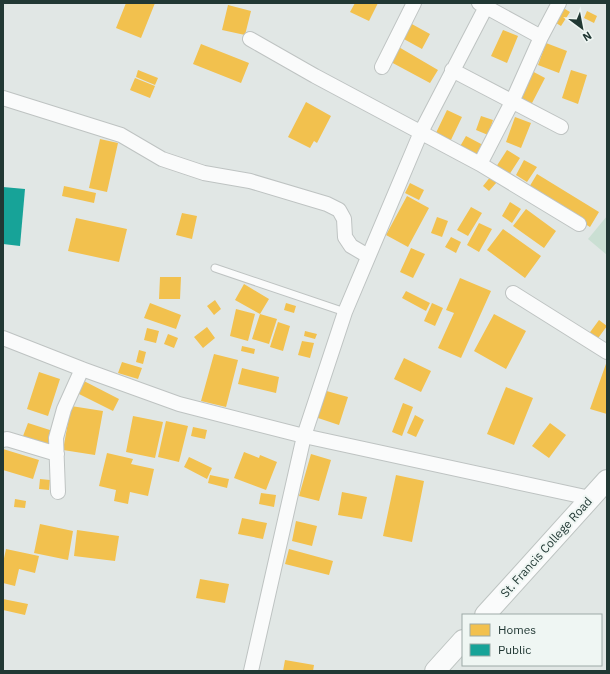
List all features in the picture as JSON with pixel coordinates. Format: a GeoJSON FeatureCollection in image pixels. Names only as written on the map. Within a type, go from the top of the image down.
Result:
{"type":"FeatureCollection","features":[{"type":"Feature","properties":{"kind":"main road","name":"St. Francis College Road"},"geometry":{"type":"LineString","coordinates":[[486,614],[607,480]]}},
{"type":"Feature","properties":{"kind":"main road"},"geometry":{"type":"LineString","coordinates":[[435,671],[462,641]]}},
{"type":"Feature","properties":{"kind":"street"},"geometry":{"type":"LineString","coordinates":[[382,67],[414,3]]}},
{"type":"Feature","properties":{"kind":"street"},"geometry":{"type":"LineString","coordinates":[[480,164],[512,102],[541,37],[559,3]]}},
{"type":"Feature","properties":{"kind":"street"},"geometry":{"type":"LineString","coordinates":[[251,671],[304,436],[345,312],[421,132],[484,4],[541,37]]}},
{"type":"Feature","properties":{"kind":"street"},"geometry":{"type":"LineString","coordinates":[[250,39],[480,164],[579,224]]}},
{"type":"Feature","properties":{"kind":"street"},"geometry":{"type":"LineString","coordinates":[[452,70],[561,127]]}},
{"type":"Feature","properties":{"kind":"street"},"geometry":{"type":"LineString","coordinates":[[3,98],[121,135],[162,159],[204,173],[250,181],[327,204],[339,210],[344,219],[345,237],[351,246],[368,256]]}},
{"type":"Feature","properties":{"kind":"street"},"geometry":{"type":"LineString","coordinates":[[513,293],[607,352]]}},
{"type":"Feature","properties":{"kind":"street"},"geometry":{"type":"LineString","coordinates":[[3,338],[82,369],[179,404],[304,436],[590,498]]}},
{"type":"Feature","properties":{"kind":"street"},"geometry":{"type":"LineString","coordinates":[[58,492],[56,438],[64,408],[82,369]]}},
{"type":"Feature","properties":{"kind":"street"},"geometry":{"type":"LineString","coordinates":[[3,440],[7,439],[57,454]]}},
{"type":"Feature","properties":{"kind":"lane"},"geometry":{"type":"LineString","coordinates":[[215,268],[345,312]]}},
{"type":"Feature","properties":{"kind":"green space"},"geometry":{"type":"Polygon","coordinates":[[[607,216],[607,255],[588,239],[607,216]]]}},
{"type":"Feature","properties":{"kind":"building: Homes"},"geometry":{"type":"Polygon","coordinates":[[[126,3],[155,3],[141,38],[116,28],[126,3]]]}},
{"type":"Feature","properties":{"kind":"building: Homes"},"geometry":{"type":"Polygon","coordinates":[[[355,3],[378,3],[369,21],[350,12],[355,3]]]}},
{"type":"Feature","properties":{"kind":"building: Homes"},"geometry":{"type":"Polygon","coordinates":[[[228,5],[251,11],[245,35],[222,30],[228,5]]]}},
{"type":"Feature","properties":{"kind":"building: Homes"},"geometry":{"type":"Polygon","coordinates":[[[560,6],[570,12],[561,26],[551,20],[560,6]]]}},
{"type":"Feature","properties":{"kind":"building: Homes"},"geometry":{"type":"Polygon","coordinates":[[[587,11],[597,16],[594,23],[584,18],[587,11]]]}},
{"type":"Feature","properties":{"kind":"building: Homes"},"geometry":{"type":"Polygon","coordinates":[[[410,23],[430,34],[422,49],[402,38],[410,23]]]}},
{"type":"Feature","properties":{"kind":"building: Homes"},"geometry":{"type":"Polygon","coordinates":[[[503,30],[518,36],[507,63],[491,56],[503,30]]]}},
{"type":"Feature","properties":{"kind":"building: Homes"},"geometry":{"type":"Polygon","coordinates":[[[546,43],[567,51],[559,73],[538,65],[546,43]]]}},
{"type":"Feature","properties":{"kind":"building: Homes"},"geometry":{"type":"Polygon","coordinates":[[[201,44],[249,63],[241,83],[193,64],[201,44]]]}},
{"type":"Feature","properties":{"kind":"building: Homes"},"geometry":{"type":"Polygon","coordinates":[[[397,46],[438,70],[430,83],[389,61],[397,46]]]}},
{"type":"Feature","properties":{"kind":"building: Homes"},"geometry":{"type":"Polygon","coordinates":[[[138,70],[158,78],[155,85],[136,77],[138,70]]]}},
{"type":"Feature","properties":{"kind":"building: Homes"},"geometry":{"type":"Polygon","coordinates":[[[530,70],[545,78],[531,105],[516,97],[530,70]]]}},
{"type":"Feature","properties":{"kind":"building: Homes"},"geometry":{"type":"Polygon","coordinates":[[[571,70],[587,75],[578,104],[562,98],[571,70]]]}},
{"type":"Feature","properties":{"kind":"building: Homes"},"geometry":{"type":"Polygon","coordinates":[[[135,78],[155,86],[150,98],[130,90],[135,78]]]}},
{"type":"Feature","properties":{"kind":"building: Homes"},"geometry":{"type":"Polygon","coordinates":[[[306,102],[331,116],[317,143],[314,141],[310,148],[288,137],[306,102]]]}},
{"type":"Feature","properties":{"kind":"building: Homes"},"geometry":{"type":"Polygon","coordinates":[[[447,110],[462,117],[449,144],[434,137],[447,110]]]}},
{"type":"Feature","properties":{"kind":"building: Homes"},"geometry":{"type":"Polygon","coordinates":[[[481,116],[493,120],[488,135],[476,130],[481,116]]]}},
{"type":"Feature","properties":{"kind":"building: Homes"},"geometry":{"type":"Polygon","coordinates":[[[515,117],[531,123],[521,148],[506,142],[515,117]]]}},
{"type":"Feature","properties":{"kind":"building: Homes"},"geometry":{"type":"Polygon","coordinates":[[[466,136],[483,145],[477,159],[458,150],[466,136]]]}},
{"type":"Feature","properties":{"kind":"building: Homes"},"geometry":{"type":"Polygon","coordinates":[[[100,139],[118,143],[107,192],[89,188],[100,139]]]}},
{"type":"Feature","properties":{"kind":"building: Homes"},"geometry":{"type":"Polygon","coordinates":[[[507,150],[520,158],[509,175],[496,167],[507,150]]]}},
{"type":"Feature","properties":{"kind":"building: Homes"},"geometry":{"type":"Polygon","coordinates":[[[524,160],[537,167],[527,182],[516,175],[524,160]]]}},
{"type":"Feature","properties":{"kind":"building: Homes"},"geometry":{"type":"Polygon","coordinates":[[[537,174],[599,212],[590,227],[528,189],[537,174]]]}},
{"type":"Feature","properties":{"kind":"building: Homes"},"geometry":{"type":"Polygon","coordinates":[[[491,176],[497,182],[489,191],[483,186],[491,176]]]}},
{"type":"Feature","properties":{"kind":"building: Homes"},"geometry":{"type":"Polygon","coordinates":[[[410,183],[424,190],[419,200],[405,193],[410,183]]]}},
{"type":"Feature","properties":{"kind":"building: Homes"},"geometry":{"type":"Polygon","coordinates":[[[64,186],[96,193],[94,203],[62,196],[64,186]]]}},
{"type":"Feature","properties":{"kind":"building: Homes"},"geometry":{"type":"Polygon","coordinates":[[[407,196],[429,208],[408,247],[386,235],[407,196]]]}},
{"type":"Feature","properties":{"kind":"building: Homes"},"geometry":{"type":"Polygon","coordinates":[[[510,202],[521,209],[512,223],[502,216],[510,202]]]}},
{"type":"Feature","properties":{"kind":"building: Homes"},"geometry":{"type":"Polygon","coordinates":[[[471,207],[482,213],[468,236],[457,230],[471,207]]]}},
{"type":"Feature","properties":{"kind":"building: Homes"},"geometry":{"type":"Polygon","coordinates":[[[526,209],[556,231],[544,248],[513,226],[526,209]]]}},
{"type":"Feature","properties":{"kind":"building: Homes"},"geometry":{"type":"Polygon","coordinates":[[[182,213],[197,216],[192,239],[176,235],[182,213]]]}},
{"type":"Feature","properties":{"kind":"building: Homes"},"geometry":{"type":"Polygon","coordinates":[[[437,217],[448,221],[442,237],[431,233],[437,217]]]}},
{"type":"Feature","properties":{"kind":"building: Homes"},"geometry":{"type":"Polygon","coordinates":[[[76,218],[127,229],[119,262],[68,251],[76,218]]]}},
{"type":"Feature","properties":{"kind":"building: Homes"},"geometry":{"type":"Polygon","coordinates":[[[479,223],[492,229],[479,252],[467,245],[479,223]]]}},
{"type":"Feature","properties":{"kind":"building: Homes"},"geometry":{"type":"Polygon","coordinates":[[[503,229],[541,256],[525,278],[487,250],[503,229]]]}},
{"type":"Feature","properties":{"kind":"building: Homes"},"geometry":{"type":"Polygon","coordinates":[[[451,237],[461,242],[456,253],[445,247],[451,237]]]}},
{"type":"Feature","properties":{"kind":"building: Homes"},"geometry":{"type":"Polygon","coordinates":[[[411,248],[425,254],[413,278],[400,272],[411,248]]]}},
{"type":"Feature","properties":{"kind":"building: Homes"},"geometry":{"type":"Polygon","coordinates":[[[160,277],[181,277],[180,299],[159,299],[160,277]]]}},
{"type":"Feature","properties":{"kind":"building: Homes"},"geometry":{"type":"Polygon","coordinates":[[[460,278],[491,291],[461,358],[438,348],[454,313],[446,310],[460,278]]]}},
{"type":"Feature","properties":{"kind":"building: Homes"},"geometry":{"type":"Polygon","coordinates":[[[244,284],[269,299],[260,314],[235,300],[244,284]]]}},
{"type":"Feature","properties":{"kind":"building: Homes"},"geometry":{"type":"Polygon","coordinates":[[[406,291],[430,303],[426,311],[402,298],[406,291]]]}},
{"type":"Feature","properties":{"kind":"building: Homes"},"geometry":{"type":"Polygon","coordinates":[[[215,300],[221,309],[214,315],[207,306],[215,300]]]}},
{"type":"Feature","properties":{"kind":"building: Homes"},"geometry":{"type":"Polygon","coordinates":[[[150,303],[181,315],[176,329],[144,318],[150,303]]]}},
{"type":"Feature","properties":{"kind":"building: Homes"},"geometry":{"type":"Polygon","coordinates":[[[286,303],[296,306],[294,313],[284,310],[286,303]]]}},
{"type":"Feature","properties":{"kind":"building: Homes"},"geometry":{"type":"Polygon","coordinates":[[[432,303],[443,308],[435,326],[424,321],[432,303]]]}},
{"type":"Feature","properties":{"kind":"building: Homes"},"geometry":{"type":"Polygon","coordinates":[[[236,309],[255,314],[248,341],[230,336],[236,309]]]}},
{"type":"Feature","properties":{"kind":"building: Homes"},"geometry":{"type":"Polygon","coordinates":[[[260,314],[277,319],[269,344],[252,339],[260,314]]]}},
{"type":"Feature","properties":{"kind":"building: Homes"},"geometry":{"type":"Polygon","coordinates":[[[494,314],[526,331],[506,369],[474,351],[494,314]]]}},
{"type":"Feature","properties":{"kind":"building: Homes"},"geometry":{"type":"Polygon","coordinates":[[[599,320],[607,326],[596,341],[588,335],[599,320]]]}},
{"type":"Feature","properties":{"kind":"building: Homes"},"geometry":{"type":"Polygon","coordinates":[[[278,322],[290,326],[283,351],[270,347],[278,322]]]}},
{"type":"Feature","properties":{"kind":"building: Homes"},"geometry":{"type":"Polygon","coordinates":[[[207,327],[215,338],[203,348],[194,337],[207,327]]]}},
{"type":"Feature","properties":{"kind":"building: Homes"},"geometry":{"type":"Polygon","coordinates":[[[147,328],[159,331],[156,343],[144,340],[147,328]]]}},
{"type":"Feature","properties":{"kind":"building: Homes"},"geometry":{"type":"Polygon","coordinates":[[[305,331],[317,334],[315,339],[304,336],[305,331]]]}},
{"type":"Feature","properties":{"kind":"building: Homes"},"geometry":{"type":"Polygon","coordinates":[[[168,334],[178,338],[174,348],[164,344],[168,334]]]}},
{"type":"Feature","properties":{"kind":"building: Homes"},"geometry":{"type":"Polygon","coordinates":[[[302,341],[314,343],[310,358],[298,355],[302,341]]]}},
{"type":"Feature","properties":{"kind":"building: Homes"},"geometry":{"type":"Polygon","coordinates":[[[242,346],[255,349],[254,354],[241,351],[242,346]]]}},
{"type":"Feature","properties":{"kind":"building: Homes"},"geometry":{"type":"Polygon","coordinates":[[[139,350],[146,352],[143,364],[136,362],[139,350]]]}},
{"type":"Feature","properties":{"kind":"building: Homes"},"geometry":{"type":"Polygon","coordinates":[[[214,354],[238,360],[226,407],[201,401],[214,354]]]}},
{"type":"Feature","properties":{"kind":"building: Homes"},"geometry":{"type":"Polygon","coordinates":[[[404,358],[431,371],[421,392],[394,379],[404,358]]]}},
{"type":"Feature","properties":{"kind":"building: Homes"},"geometry":{"type":"Polygon","coordinates":[[[607,361],[607,414],[590,409],[607,361]]]}},
{"type":"Feature","properties":{"kind":"building: Homes"},"geometry":{"type":"Polygon","coordinates":[[[122,362],[142,368],[138,379],[118,373],[122,362]]]}},
{"type":"Feature","properties":{"kind":"building: Homes"},"geometry":{"type":"Polygon","coordinates":[[[242,368],[279,377],[276,393],[238,384],[242,368]]]}},
{"type":"Feature","properties":{"kind":"building: Homes"},"geometry":{"type":"Polygon","coordinates":[[[39,372],[60,379],[48,416],[27,409],[39,372]]]}},
{"type":"Feature","properties":{"kind":"building: Homes"},"geometry":{"type":"Polygon","coordinates":[[[82,380],[119,399],[113,411],[75,392],[82,380]]]}},
{"type":"Feature","properties":{"kind":"building: Homes"},"geometry":{"type":"Polygon","coordinates":[[[506,387],[533,398],[514,445],[487,434],[506,387]]]}},
{"type":"Feature","properties":{"kind":"building: Homes"},"geometry":{"type":"Polygon","coordinates":[[[323,390],[348,397],[339,425],[315,417],[323,390]]]}},
{"type":"Feature","properties":{"kind":"building: Homes"},"geometry":{"type":"Polygon","coordinates":[[[403,403],[413,407],[402,436],[392,432],[403,403]]]}},
{"type":"Feature","properties":{"kind":"building: Homes"},"geometry":{"type":"Polygon","coordinates":[[[71,406],[103,411],[95,455],[63,450],[71,406]]]}},
{"type":"Feature","properties":{"kind":"building: Homes"},"geometry":{"type":"Polygon","coordinates":[[[415,415],[424,420],[416,437],[407,433],[415,415]]]}},
{"type":"Feature","properties":{"kind":"building: Homes"},"geometry":{"type":"Polygon","coordinates":[[[133,416],[163,422],[155,458],[126,452],[133,416]]]}},
{"type":"Feature","properties":{"kind":"building: Homes"},"geometry":{"type":"Polygon","coordinates":[[[166,421],[188,426],[179,462],[158,457],[166,421]]]}},
{"type":"Feature","properties":{"kind":"building: Homes"},"geometry":{"type":"Polygon","coordinates":[[[28,423],[53,431],[48,445],[23,436],[28,423]]]}},
{"type":"Feature","properties":{"kind":"building: Homes"},"geometry":{"type":"Polygon","coordinates":[[[550,423],[566,435],[549,458],[532,446],[550,423]]]}},
{"type":"Feature","properties":{"kind":"building: Homes"},"geometry":{"type":"Polygon","coordinates":[[[193,427],[207,430],[205,439],[191,436],[193,427]]]}},
{"type":"Feature","properties":{"kind":"building: Homes"},"geometry":{"type":"Polygon","coordinates":[[[3,449],[39,460],[33,479],[3,470],[3,449]]]}},
{"type":"Feature","properties":{"kind":"building: Homes"},"geometry":{"type":"Polygon","coordinates":[[[244,452],[259,458],[260,455],[277,462],[266,490],[234,478],[244,452]]]}},
{"type":"Feature","properties":{"kind":"building: Homes"},"geometry":{"type":"Polygon","coordinates":[[[107,453],[133,459],[131,464],[154,469],[148,496],[130,492],[128,504],[114,501],[116,490],[99,486],[107,453]]]}},
{"type":"Feature","properties":{"kind":"building: Homes"},"geometry":{"type":"Polygon","coordinates":[[[311,454],[331,460],[319,501],[299,496],[311,454]]]}},
{"type":"Feature","properties":{"kind":"building: Homes"},"geometry":{"type":"Polygon","coordinates":[[[189,457],[212,468],[207,479],[184,467],[189,457]]]}},
{"type":"Feature","properties":{"kind":"building: Homes"},"geometry":{"type":"Polygon","coordinates":[[[210,475],[229,479],[227,488],[208,483],[210,475]]]}},
{"type":"Feature","properties":{"kind":"building: Homes"},"geometry":{"type":"Polygon","coordinates":[[[396,475],[424,481],[412,542],[383,536],[396,475]]]}},
{"type":"Feature","properties":{"kind":"building: Homes"},"geometry":{"type":"Polygon","coordinates":[[[40,479],[50,480],[49,490],[39,489],[40,479]]]}},
{"type":"Feature","properties":{"kind":"building: Homes"},"geometry":{"type":"Polygon","coordinates":[[[342,492],[367,497],[362,519],[338,515],[342,492]]]}},
{"type":"Feature","properties":{"kind":"building: Homes"},"geometry":{"type":"Polygon","coordinates":[[[261,493],[276,495],[274,507],[259,504],[261,493]]]}},
{"type":"Feature","properties":{"kind":"building: Homes"},"geometry":{"type":"Polygon","coordinates":[[[15,499],[26,501],[25,508],[14,507],[15,499]]]}},
{"type":"Feature","properties":{"kind":"building: Homes"},"geometry":{"type":"Polygon","coordinates":[[[242,518],[267,523],[263,539],[238,534],[242,518]]]}},
{"type":"Feature","properties":{"kind":"building: Homes"},"geometry":{"type":"Polygon","coordinates":[[[296,521],[317,526],[312,546],[292,541],[296,521]]]}},
{"type":"Feature","properties":{"kind":"building: Homes"},"geometry":{"type":"Polygon","coordinates":[[[40,524],[73,531],[68,560],[34,553],[40,524]]]}},
{"type":"Feature","properties":{"kind":"building: Homes"},"geometry":{"type":"Polygon","coordinates":[[[77,530],[119,536],[115,561],[74,556],[77,530]]]}},
{"type":"Feature","properties":{"kind":"building: Homes"},"geometry":{"type":"Polygon","coordinates":[[[6,549],[39,556],[35,573],[19,569],[15,586],[3,583],[3,563],[6,549]]]}},
{"type":"Feature","properties":{"kind":"building: Homes"},"geometry":{"type":"Polygon","coordinates":[[[289,549],[333,561],[329,575],[285,564],[289,549]]]}},
{"type":"Feature","properties":{"kind":"building: Homes"},"geometry":{"type":"Polygon","coordinates":[[[200,579],[229,584],[225,603],[196,598],[200,579]]]}},
{"type":"Feature","properties":{"kind":"building: Homes"},"geometry":{"type":"Polygon","coordinates":[[[3,599],[28,604],[25,615],[3,610],[3,599]]]}},
{"type":"Feature","properties":{"kind":"building: Homes"},"geometry":{"type":"Polygon","coordinates":[[[285,660],[314,665],[313,671],[283,671],[285,660]]]}},
{"type":"Feature","properties":{"kind":"building: Public"},"geometry":{"type":"Polygon","coordinates":[[[3,187],[25,189],[20,246],[3,244],[3,187]]]}}]}
